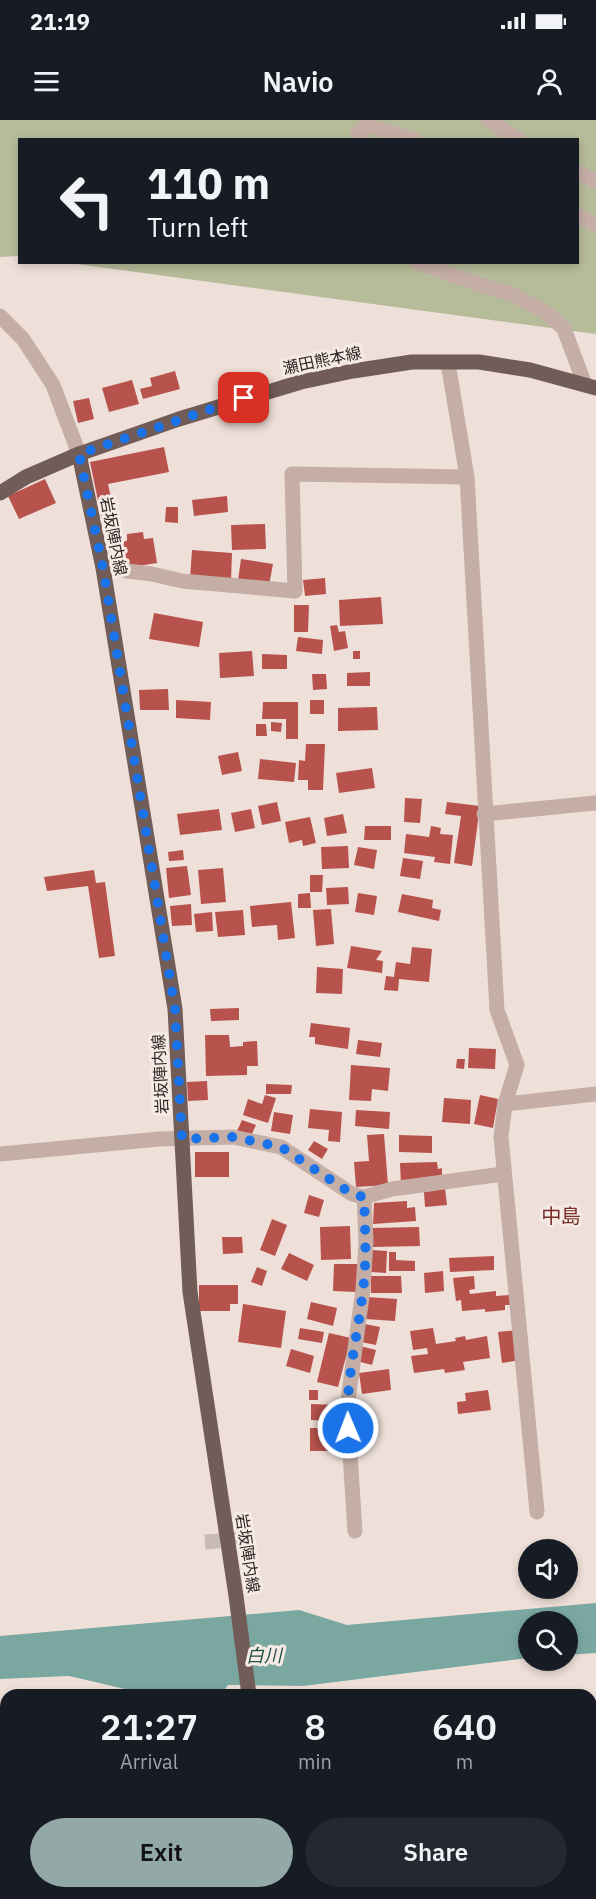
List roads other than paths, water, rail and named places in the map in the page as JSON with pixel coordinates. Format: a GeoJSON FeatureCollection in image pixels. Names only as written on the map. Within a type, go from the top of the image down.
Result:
{"type":"FeatureCollection","features":[{"type":"Feature","properties":{"kind":"main road","name":"瀬田熊本線"},"geometry":{"type":"LineString","coordinates":[[0,493],[26,477],[79,454],[244,398],[301,382],[411,362],[479,362],[520,369],[590,387]]}},
{"type":"Feature","properties":{"kind":"main road","name":"岩坂陣内線"},"geometry":{"type":"LineString","coordinates":[[79,454],[103,568],[175,1009],[190,1292],[248,1689]]}},
{"type":"Feature","properties":{"kind":"street"},"geometry":{"type":"LineString","coordinates":[[489,120],[516,138]]}},
{"type":"Feature","properties":{"kind":"street"},"geometry":{"type":"LineString","coordinates":[[361,138],[358,132],[367,125],[408,138]]}},
{"type":"Feature","properties":{"kind":"street"},"geometry":{"type":"LineString","coordinates":[[579,173],[596,182]]}},
{"type":"Feature","properties":{"kind":"street"},"geometry":{"type":"LineString","coordinates":[[579,216],[596,225]]}},
{"type":"Feature","properties":{"kind":"street"},"geometry":{"type":"LineString","coordinates":[[422,264],[512,294],[547,313],[564,329],[590,387]]}},
{"type":"Feature","properties":{"kind":"street"},"geometry":{"type":"LineString","coordinates":[[0,316],[23,339],[53,385],[79,454]]}},
{"type":"Feature","properties":{"kind":"street"},"geometry":{"type":"LineString","coordinates":[[448,363],[467,477],[496,1010],[517,1065],[505,1104],[501,1137],[537,1512]]}},
{"type":"Feature","properties":{"kind":"street"},"geometry":{"type":"LineString","coordinates":[[103,568],[152,574],[182,581],[295,591],[292,474],[467,477]]}},
{"type":"Feature","properties":{"kind":"street"},"geometry":{"type":"LineString","coordinates":[[484,814],[596,803]]}},
{"type":"Feature","properties":{"kind":"street"},"geometry":{"type":"LineString","coordinates":[[505,1104],[596,1095]]}},
{"type":"Feature","properties":{"kind":"street"},"geometry":{"type":"LineString","coordinates":[[0,1154],[159,1139],[233,1137],[281,1147],[352,1194],[364,1197],[392,1189],[503,1174]]}},
{"type":"Feature","properties":{"kind":"street"},"geometry":{"type":"LineString","coordinates":[[355,1531],[347,1408],[363,1289],[366,1242],[364,1197]]}},
{"type":"Feature","properties":{"kind":"water","name":"白川"},"geometry":{"type":"Polygon","coordinates":[[[596,1603],[596,1653],[578,1654],[578,1611],[518,1611],[518,1659],[303,1686],[228,1685],[225,1689],[125,1689],[69,1676],[0,1679],[0,1636],[299,1610],[347,1625],[596,1603]]]}},
{"type":"Feature","properties":{"kind":"tunnel"},"geometry":{"type":"LineString","coordinates":[[205,1542],[245,1539]]}},
{"type":"Feature","properties":{"kind":"district","name":"中島"},"geometry":{"type":"Point","coordinates":[561,1216]}}]}
